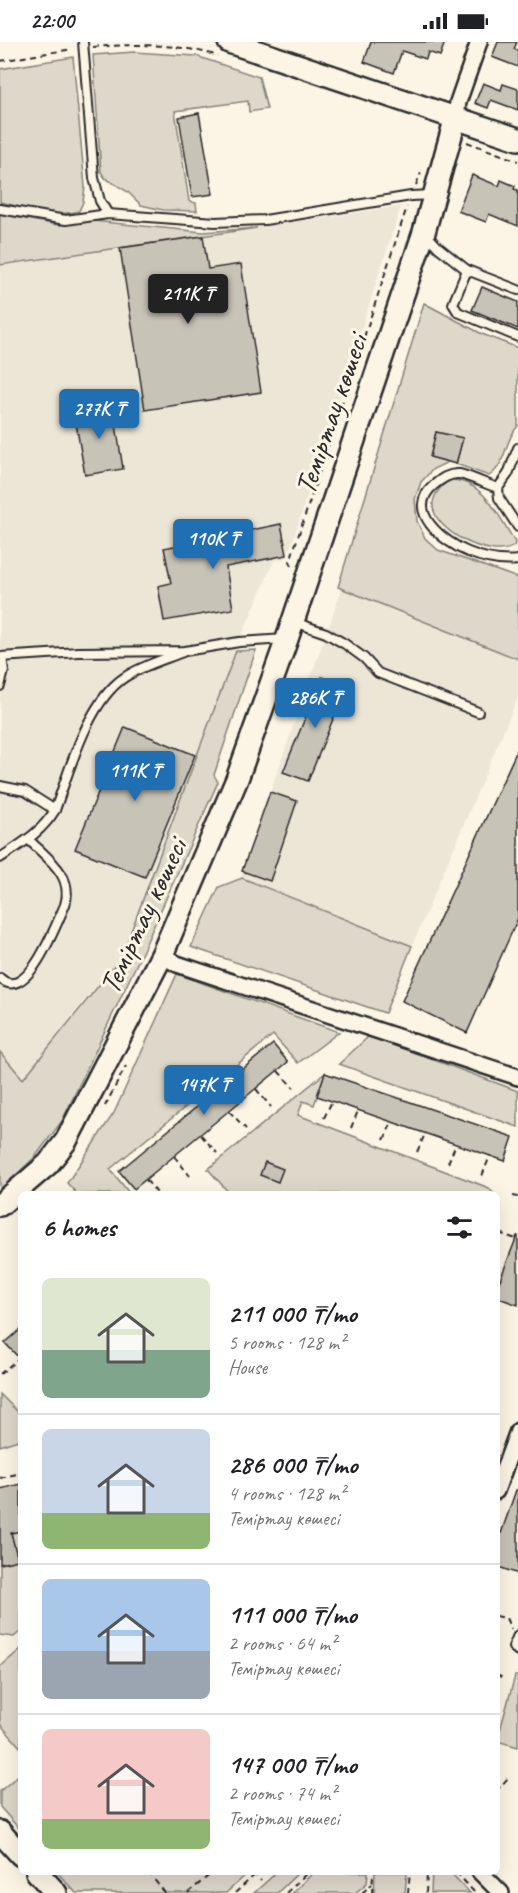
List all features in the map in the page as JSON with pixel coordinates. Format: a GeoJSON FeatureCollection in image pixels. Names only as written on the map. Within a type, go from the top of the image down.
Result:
{"type":"FeatureCollection","features":[{"type":"Feature","properties":{"kind":"street","name":"Теміртау көшесі"},"geometry":{"type":"LineString","coordinates":[[0,1205],[48,1164],[66,1141],[162,955],[237,779],[290,630],[424,232],[458,102],[478,42]]}},
{"type":"Feature","properties":{"kind":"street"},"geometry":{"type":"LineString","coordinates":[[225,50],[453,127],[518,139]]}},
{"type":"Feature","properties":{"kind":"street"},"geometry":{"type":"LineString","coordinates":[[162,955],[177,964],[518,1077]]}},
{"type":"Feature","properties":{"kind":"street"},"geometry":{"type":"LineString","coordinates":[[500,1480],[518,1431]]}},
{"type":"Feature","properties":{"kind":"street"},"geometry":{"type":"LineString","coordinates":[[0,1832],[18,1852]]}},
{"type":"Feature","properties":{"kind":"street"},"geometry":{"type":"LineString","coordinates":[[40,1875],[56,1893]]}},
{"type":"Feature","properties":{"kind":"street"},"geometry":{"type":"LineString","coordinates":[[483,1875],[501,1893]]}},
{"type":"Feature","properties":{"kind":"lane"},"geometry":{"type":"LineString","coordinates":[[83,45],[94,178],[100,201],[108,214]]}},
{"type":"Feature","properties":{"kind":"lane"},"geometry":{"type":"LineString","coordinates":[[0,209],[66,220],[108,214],[203,221],[265,220],[411,196],[434,195]]}},
{"type":"Feature","properties":{"kind":"lane"},"geometry":{"type":"LineString","coordinates":[[424,232],[438,247],[467,270],[518,290]]}},
{"type":"Feature","properties":{"kind":"lane"},"geometry":{"type":"LineString","coordinates":[[467,270],[453,304],[454,308],[458,312],[518,337]]}},
{"type":"Feature","properties":{"kind":"lane"},"geometry":{"type":"LineString","coordinates":[[518,448],[508,474],[498,488],[499,498],[518,527]]}},
{"type":"Feature","properties":{"kind":"lane"},"geometry":{"type":"LineString","coordinates":[[498,488],[463,474],[455,474],[445,477],[432,487],[424,499],[423,510],[438,533],[452,544],[470,553],[491,559],[518,560]]}},
{"type":"Feature","properties":{"kind":"lane"},"geometry":{"type":"LineString","coordinates":[[0,686],[4,671],[1,657],[79,652],[185,651],[290,630],[326,633],[345,644],[378,673],[478,712]]}},
{"type":"Feature","properties":{"kind":"lane"},"geometry":{"type":"LineString","coordinates":[[0,858],[44,826],[55,810],[97,705],[111,688],[126,676],[185,651]]}},
{"type":"Feature","properties":{"kind":"lane"},"geometry":{"type":"LineString","coordinates":[[0,786],[25,790],[55,810]]}},
{"type":"Feature","properties":{"kind":"lane"},"geometry":{"type":"LineString","coordinates":[[0,978],[10,983],[28,976],[35,968],[68,895],[67,884],[62,874],[28,839]]}},
{"type":"Feature","properties":{"kind":"lane"},"geometry":{"type":"LineString","coordinates":[[515,1633],[513,1647],[518,1651]]}},
{"type":"Feature","properties":{"kind":"path"},"geometry":{"type":"LineString","coordinates":[[0,61],[83,45],[133,44],[225,50]]}},
{"type":"Feature","properties":{"kind":"path"},"geometry":{"type":"LineString","coordinates":[[453,127],[518,160]]}},
{"type":"Feature","properties":{"kind":"path"},"geometry":{"type":"LineString","coordinates":[[278,1071],[294,1088]]}},
{"type":"Feature","properties":{"kind":"path"},"geometry":{"type":"LineString","coordinates":[[256,1089],[271,1107]]}},
{"type":"Feature","properties":{"kind":"path"},"geometry":{"type":"LineString","coordinates":[[324,1118],[332,1101]]}},
{"type":"Feature","properties":{"kind":"path"},"geometry":{"type":"LineString","coordinates":[[229,1111],[246,1129]]}},
{"type":"Feature","properties":{"kind":"path"},"geometry":{"type":"LineString","coordinates":[[351,1128],[358,1111]]}},
{"type":"Feature","properties":{"kind":"path"},"geometry":{"type":"LineString","coordinates":[[384,1140],[392,1122]]}},
{"type":"Feature","properties":{"kind":"path"},"geometry":{"type":"LineString","coordinates":[[201,1134],[217,1153]]}},
{"type":"Feature","properties":{"kind":"path"},"geometry":{"type":"LineString","coordinates":[[417,1152],[426,1134]]}},
{"type":"Feature","properties":{"kind":"path"},"geometry":{"type":"LineString","coordinates":[[448,1163],[456,1144]]}},
{"type":"Feature","properties":{"kind":"path"},"geometry":{"type":"LineString","coordinates":[[174,1156],[190,1176]]}},
{"type":"Feature","properties":{"kind":"path"},"geometry":{"type":"LineString","coordinates":[[482,1176],[490,1156]]}},
{"type":"Feature","properties":{"kind":"path"},"geometry":{"type":"LineString","coordinates":[[146,1180],[155,1191]]}},
{"type":"Feature","properties":{"kind":"path"},"geometry":{"type":"LineString","coordinates":[[513,1196],[518,1197]]}},
{"type":"Feature","properties":{"kind":"path"},"geometry":{"type":"LineString","coordinates":[[500,1233],[516,1239]]}},
{"type":"Feature","properties":{"kind":"path"},"geometry":{"type":"LineString","coordinates":[[0,1374],[18,1358]]}},
{"type":"Feature","properties":{"kind":"path"},"geometry":{"type":"LineString","coordinates":[[0,1478],[18,1474]]}},
{"type":"Feature","properties":{"kind":"path"},"geometry":{"type":"LineString","coordinates":[[500,1617],[506,1618],[515,1633]]}},
{"type":"Feature","properties":{"kind":"path"},"geometry":{"type":"LineString","coordinates":[[500,1677],[504,1678]]}},
{"type":"Feature","properties":{"kind":"path"},"geometry":{"type":"LineString","coordinates":[[500,1787],[510,1776]]}},
{"type":"Feature","properties":{"kind":"path"},"geometry":{"type":"LineString","coordinates":[[150,1875],[165,1893]]}},
{"type":"Feature","properties":{"kind":"path"},"geometry":{"type":"LineString","coordinates":[[188,1893],[209,1875]]}},
{"type":"Feature","properties":{"kind":"path"},"geometry":{"type":"LineString","coordinates":[[235,1893],[253,1875]]}},
{"type":"Feature","properties":{"kind":"path"},"geometry":{"type":"LineString","coordinates":[[256,1875],[261,1881]]}},
{"type":"Feature","properties":{"kind":"path"},"geometry":{"type":"LineString","coordinates":[[286,1893],[305,1875]]}},
{"type":"Feature","properties":{"kind":"path"},"geometry":{"type":"LineString","coordinates":[[372,1893],[373,1875]]}},
{"type":"Feature","properties":{"kind":"path"},"geometry":{"type":"LineString","coordinates":[[408,1893],[410,1875]]}},
{"type":"Feature","properties":{"kind":"path"},"geometry":{"type":"LineString","coordinates":[[426,1893],[427,1875]]}},
{"type":"Feature","properties":{"kind":"path"},"geometry":{"type":"LineString","coordinates":[[459,1875],[475,1893]]}},
{"type":"Feature","properties":{"kind":"path"},"geometry":{"type":"LineString","coordinates":[[362,1893],[372,1884]]}},
{"type":"Feature","properties":{"kind":"shaded area"},"geometry":{"type":"Polygon","coordinates":[[[134,52],[196,56],[259,77],[267,109],[249,112],[248,101],[175,111],[189,201],[196,203],[197,211],[163,210],[141,205],[128,192],[105,178],[101,172],[93,55],[134,52]]]}},
{"type":"Feature","properties":{"kind":"shaded area"},"geometry":{"type":"Polygon","coordinates":[[[73,57],[85,187],[79,211],[49,213],[0,202],[0,69],[73,57]]]}},
{"type":"Feature","properties":{"kind":"shaded area"},"geometry":{"type":"Polygon","coordinates":[[[401,206],[287,558],[274,561],[239,642],[121,958],[83,1002],[23,1080],[0,1052],[0,265],[401,206]]]}},
{"type":"Feature","properties":{"kind":"shaded area"},"geometry":{"type":"Polygon","coordinates":[[[0,214],[58,225],[93,221],[203,232],[257,228],[0,265],[0,214]]]}},
{"type":"Feature","properties":{"kind":"shaded area"},"geometry":{"type":"Polygon","coordinates":[[[424,303],[482,334],[518,348],[518,426],[495,471],[489,476],[456,464],[463,438],[436,432],[430,457],[448,462],[433,469],[421,482],[415,499],[417,521],[425,538],[438,550],[518,578],[518,659],[338,587],[424,303]]]}},
{"type":"Feature","properties":{"kind":"shaded area"},"geometry":{"type":"Polygon","coordinates":[[[449,480],[461,481],[481,492],[503,521],[515,542],[514,546],[504,550],[478,546],[464,540],[441,523],[435,513],[433,503],[441,487],[449,480]]]}},
{"type":"Feature","properties":{"kind":"shaded area"},"geometry":{"type":"Polygon","coordinates":[[[342,589],[518,660],[518,697],[412,946],[242,878],[242,871],[342,589]]]}},
{"type":"Feature","properties":{"kind":"shaded area"},"geometry":{"type":"Polygon","coordinates":[[[256,650],[214,775],[218,782],[140,957],[62,1121],[35,1157],[0,1190],[0,1052],[23,1079],[121,958],[236,651],[256,650]]]}},
{"type":"Feature","properties":{"kind":"shaded area"},"geometry":{"type":"Polygon","coordinates":[[[242,878],[412,946],[385,1013],[191,947],[219,887],[242,878]]]}},
{"type":"Feature","properties":{"kind":"shaded area"},"geometry":{"type":"Polygon","coordinates":[[[177,974],[339,1032],[298,1063],[273,1035],[110,1169],[128,1191],[74,1191],[67,1183],[114,1113],[177,974]]]}},
{"type":"Feature","properties":{"kind":"shaded area"},"geometry":{"type":"Polygon","coordinates":[[[369,1036],[518,1091],[518,1127],[339,1064],[369,1036]]]}},
{"type":"Feature","properties":{"kind":"shaded area"},"geometry":{"type":"Polygon","coordinates":[[[325,1073],[314,1105],[303,1101],[298,1115],[489,1188],[492,1191],[227,1191],[208,1169],[325,1073]]]}},
{"type":"Feature","properties":{"kind":"shaded area"},"geometry":{"type":"Polygon","coordinates":[[[0,1394],[18,1412],[18,1440],[0,1446],[0,1394]]]}},
{"type":"Feature","properties":{"kind":"shaded area"},"geometry":{"type":"Polygon","coordinates":[[[18,1532],[18,1634],[14,1637],[0,1635],[0,1564],[17,1560],[11,1533],[18,1532]]]}},
{"type":"Feature","properties":{"kind":"shaded area"},"geometry":{"type":"Polygon","coordinates":[[[18,1652],[18,1745],[0,1724],[0,1667],[18,1652]]]}},
{"type":"Feature","properties":{"kind":"shaded area"},"geometry":{"type":"Polygon","coordinates":[[[515,1676],[518,1676],[518,1747],[500,1742],[500,1730],[515,1676]]]}},
{"type":"Feature","properties":{"kind":"shaded area"},"geometry":{"type":"Polygon","coordinates":[[[18,1776],[18,1828],[0,1807],[0,1791],[18,1776]]]}},
{"type":"Feature","properties":{"kind":"shaded area"},"geometry":{"type":"Polygon","coordinates":[[[60,1875],[246,1875],[226,1893],[76,1893],[60,1875]]]}},
{"type":"Feature","properties":{"kind":"shaded area"},"geometry":{"type":"Polygon","coordinates":[[[274,1875],[296,1875],[277,1893],[254,1893],[274,1875]]]}},
{"type":"Feature","properties":{"kind":"shaded area"},"geometry":{"type":"Polygon","coordinates":[[[311,1875],[368,1875],[367,1883],[355,1893],[292,1893],[311,1875]]]}},
{"type":"Feature","properties":{"kind":"shaded area"},"geometry":{"type":"Polygon","coordinates":[[[375,1875],[407,1875],[405,1893],[374,1893],[375,1875]]]}},
{"type":"Feature","properties":{"kind":"shaded area"},"geometry":{"type":"Polygon","coordinates":[[[432,1875],[453,1875],[470,1893],[431,1893],[432,1875]]]}},
{"type":"Feature","properties":{"kind":"building"},"geometry":{"type":"Polygon","coordinates":[[[371,42],[445,42],[440,56],[428,52],[426,59],[402,51],[394,73],[364,62],[371,42]]]}},
{"type":"Feature","properties":{"kind":"building"},"geometry":{"type":"Polygon","coordinates":[[[498,42],[517,42],[514,49],[518,50],[518,67],[492,57],[498,42]]]}},
{"type":"Feature","properties":{"kind":"building"},"geometry":{"type":"Polygon","coordinates":[[[483,83],[501,90],[503,84],[518,89],[518,110],[491,100],[488,108],[475,103],[483,83]]]}},
{"type":"Feature","properties":{"kind":"building"},"geometry":{"type":"Polygon","coordinates":[[[199,113],[213,194],[192,197],[179,117],[199,113]]]}},
{"type":"Feature","properties":{"kind":"building"},"geometry":{"type":"Polygon","coordinates":[[[472,175],[499,186],[501,180],[515,186],[514,189],[518,190],[518,226],[489,214],[486,222],[458,211],[472,175]]]}},
{"type":"Feature","properties":{"kind":"building"},"geometry":{"type":"Polygon","coordinates":[[[203,236],[208,269],[241,264],[261,392],[145,410],[120,248],[203,236]]]}},
{"type":"Feature","properties":{"kind":"building"},"geometry":{"type":"Polygon","coordinates":[[[482,287],[518,302],[518,329],[472,310],[482,287]]]}},
{"type":"Feature","properties":{"kind":"building"},"geometry":{"type":"Polygon","coordinates":[[[113,406],[123,469],[85,475],[74,412],[113,406]]]}},
{"type":"Feature","properties":{"kind":"building"},"geometry":{"type":"Polygon","coordinates":[[[436,432],[463,438],[456,464],[430,457],[436,432]]]}},
{"type":"Feature","properties":{"kind":"building"},"geometry":{"type":"Polygon","coordinates":[[[281,524],[287,555],[226,567],[233,609],[164,621],[158,586],[171,583],[164,548],[281,524]]]}},
{"type":"Feature","properties":{"kind":"building"},"geometry":{"type":"Polygon","coordinates":[[[322,677],[346,687],[308,781],[283,772],[322,677]]]}},
{"type":"Feature","properties":{"kind":"building"},"geometry":{"type":"Polygon","coordinates":[[[125,727],[195,755],[145,877],[75,849],[125,727]]]}},
{"type":"Feature","properties":{"kind":"building"},"geometry":{"type":"Polygon","coordinates":[[[518,748],[518,918],[467,1033],[402,1001],[518,748]]]}},
{"type":"Feature","properties":{"kind":"building"},"geometry":{"type":"Polygon","coordinates":[[[270,792],[297,801],[270,881],[242,871],[270,792]]]}},
{"type":"Feature","properties":{"kind":"building"},"geometry":{"type":"Polygon","coordinates":[[[273,1044],[288,1062],[134,1189],[119,1171],[273,1044]]]}},
{"type":"Feature","properties":{"kind":"building"},"geometry":{"type":"Polygon","coordinates":[[[325,1073],[513,1137],[505,1161],[317,1096],[325,1073]]]}},
{"type":"Feature","properties":{"kind":"building"},"geometry":{"type":"Polygon","coordinates":[[[265,1162],[283,1169],[278,1182],[260,1175],[265,1162]]]}},
{"type":"Feature","properties":{"kind":"building"},"geometry":{"type":"Polygon","coordinates":[[[518,1236],[518,1305],[500,1298],[500,1280],[518,1236]]]}},
{"type":"Feature","properties":{"kind":"building"},"geometry":{"type":"Polygon","coordinates":[[[18,1332],[18,1357],[5,1343],[18,1332]]]}},
{"type":"Feature","properties":{"kind":"building"},"geometry":{"type":"Polygon","coordinates":[[[18,1485],[18,1532],[11,1533],[18,1560],[0,1564],[0,1489],[18,1485]]]}},
{"type":"Feature","properties":{"kind":"building"},"geometry":{"type":"Polygon","coordinates":[[[516,1490],[518,1490],[518,1574],[500,1567],[500,1536],[516,1490]]]}}]}
